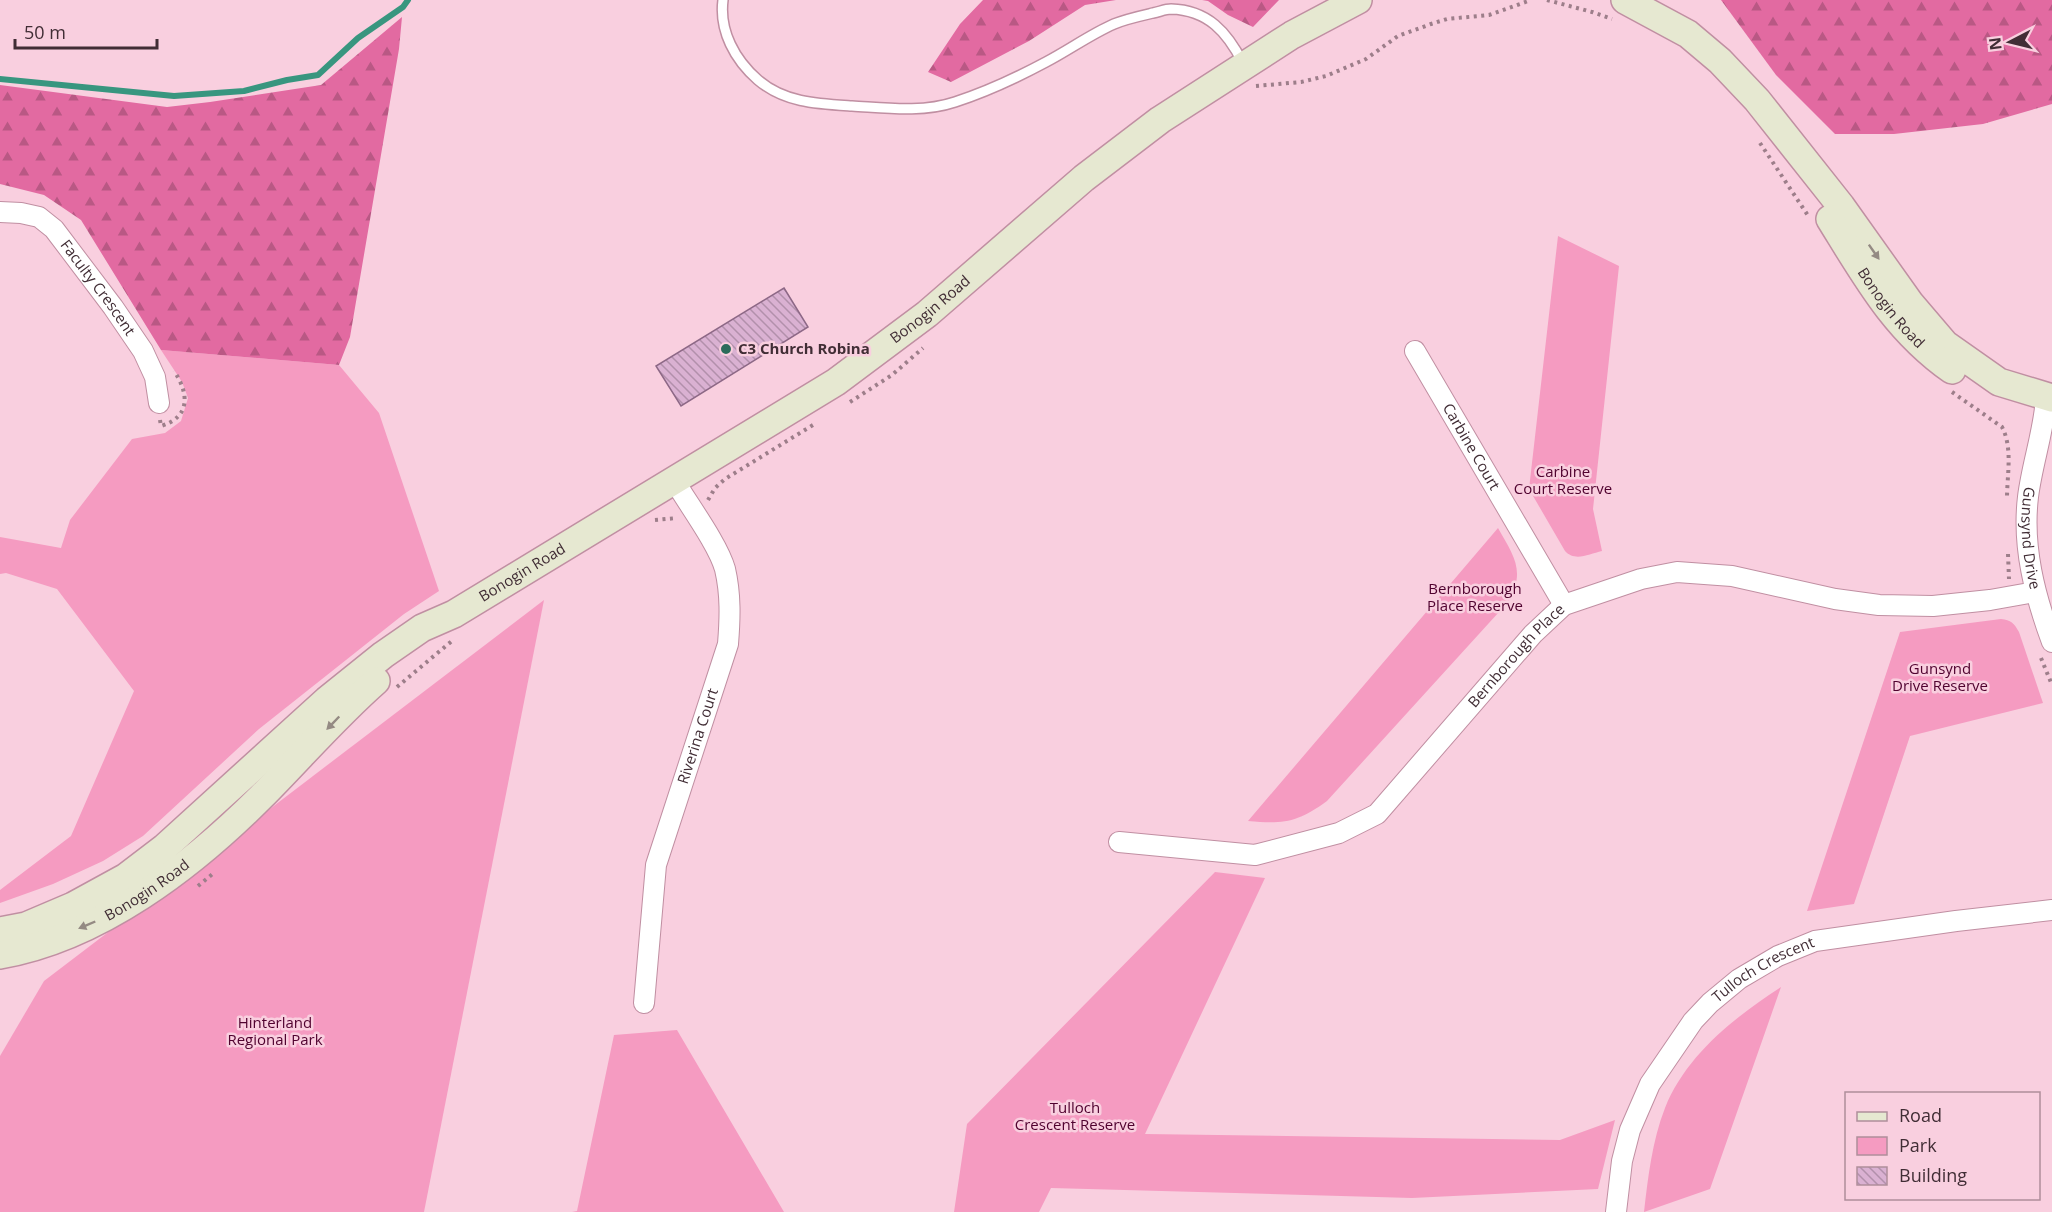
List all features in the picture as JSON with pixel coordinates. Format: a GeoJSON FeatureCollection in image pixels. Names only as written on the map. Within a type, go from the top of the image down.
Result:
{"type":"FeatureCollection","features":[{"type":"Feature","properties":{"kind":"street","name":"Bonogin Road"},"geometry":{"type":"LineString","coordinates":[[0,954],[37,946],[100,920],[126,906],[179,871],[265,793],[363,692],[454,627],[674,480],[836,382],[927,314],[1084,178],[1160,120],[1247,76],[1292,35],[1358,0]]}},
{"type":"Feature","properties":{"kind":"street","name":"Bonogin Road"},"geometry":{"type":"LineString","coordinates":[[1625,0],[1688,34],[1720,62],[1757,100],[1787,139],[1827,214],[1874,291],[1919,344],[1963,378],[1983,390],[2049,406]]}},
{"type":"Feature","properties":{"kind":"street","name":"Faculty Crescent"},"geometry":{"type":"LineString","coordinates":[[0,212],[39,217],[54,229],[143,351],[155,377],[159,404]]}},
{"type":"Feature","properties":{"kind":"street","name":"Carbine Court"},"geometry":{"type":"LineString","coordinates":[[1415,351],[1564,605]]}},
{"type":"Feature","properties":{"kind":"street","name":"Gunsynd Drive"},"geometry":{"type":"LineString","coordinates":[[2049,406],[2028,499],[2028,543],[2035,592],[2052,642]]}},
{"type":"Feature","properties":{"kind":"street","name":"Riverina Court"},"geometry":{"type":"LineString","coordinates":[[644,1003],[656,865],[728,644],[731,609],[724,568],[710,537],[674,480]]}},
{"type":"Feature","properties":{"kind":"street","name":"Bernborough Place"},"geometry":{"type":"LineString","coordinates":[[1119,842],[1255,855],[1339,833],[1377,814],[1533,634],[1564,605],[1641,579],[1677,572],[1732,576],[1835,599],[1879,605],[1933,606],[1990,600],[2035,592]]}},
{"type":"Feature","properties":{"kind":"street","name":"Bonogin Road"},"geometry":{"type":"LineString","coordinates":[[0,932],[26,926],[73,906],[126,877],[164,848],[259,760],[383,655],[422,628],[454,627]]}},
{"type":"Feature","properties":{"kind":"street"},"geometry":{"type":"LineString","coordinates":[[126,877],[160,862],[187,842],[246,788],[253,786],[265,793]]}},
{"type":"Feature","properties":{"kind":"street","name":"Tulloch Crescent"},"geometry":{"type":"LineString","coordinates":[[1616,1212],[1622,1161],[1630,1130],[1650,1084],[1692,1021],[1739,979],[1778,956],[1815,941],[1946,922],[2052,910]]}},
{"type":"Feature","properties":{"kind":"lane"},"geometry":{"type":"LineString","coordinates":[[723,0],[725,30],[732,49],[746,69],[763,84],[788,98],[809,104],[904,109],[928,108],[954,103],[984,92],[1044,63],[1114,24],[1170,9],[1193,14],[1215,23],[1232,42],[1247,76]]}},
{"type":"Feature","properties":{"kind":"path"},"geometry":{"type":"LineString","coordinates":[[1247,76],[1264,84],[1301,82],[1326,76],[1366,59],[1398,36],[1447,19],[1488,15],[1532,0]]}},
{"type":"Feature","properties":{"kind":"path"},"geometry":{"type":"LineString","coordinates":[[846,405],[892,375],[924,347]]}},
{"type":"Feature","properties":{"kind":"path"},"geometry":{"type":"LineString","coordinates":[[704,502],[710,500],[715,488],[725,479],[819,422]]}},
{"type":"Feature","properties":{"kind":"path"},"geometry":{"type":"LineString","coordinates":[[647,524],[659,519],[670,520],[681,517]]}},
{"type":"Feature","properties":{"kind":"path"},"geometry":{"type":"LineString","coordinates":[[392,691],[454,627]]}},
{"type":"Feature","properties":{"kind":"path"},"geometry":{"type":"LineString","coordinates":[[191,890],[216,871]]}},
{"type":"Feature","properties":{"kind":"green space"},"geometry":{"type":"Polygon","coordinates":[[[983,0],[1116,0],[1085,5],[1029,41],[951,82],[928,72],[960,24],[983,0]]]}},
{"type":"Feature","properties":{"kind":"green space"},"geometry":{"type":"Polygon","coordinates":[[[1202,0],[1279,0],[1253,27],[1228,15],[1208,1],[1202,0]]]}},
{"type":"Feature","properties":{"kind":"green space"},"geometry":{"type":"Polygon","coordinates":[[[1721,0],[2052,0],[2052,104],[1983,124],[1894,134],[1835,134],[1776,75],[1721,0]]]}},
{"type":"Feature","properties":{"kind":"green space"},"geometry":{"type":"Polygon","coordinates":[[[402,17],[399,49],[350,337],[339,365],[161,350],[81,220],[44,195],[0,184],[0,85],[167,107],[321,85],[402,17]]]}},
{"type":"Feature","properties":{"kind":"green space","name":"Carbine Court Reserve"},"geometry":{"type":"Polygon","coordinates":[[[1558,236],[1619,266],[1593,509],[1602,551],[1578,557],[1565,551],[1529,489],[1558,236]]]}},
{"type":"Feature","properties":{"kind":"green space"},"geometry":{"type":"Polygon","coordinates":[[[161,350],[339,365],[379,413],[439,591],[404,614],[259,729],[143,836],[103,861],[53,884],[0,903],[0,890],[71,836],[134,691],[57,589],[6,573],[0,574],[0,537],[61,548],[70,520],[132,439],[165,433],[181,421],[188,398],[182,382],[161,350]]]}},
{"type":"Feature","properties":{"kind":"green space","name":"Bernborough Place Reserve"},"geometry":{"type":"Polygon","coordinates":[[[1498,528],[1516,563],[1517,580],[1509,601],[1327,801],[1298,818],[1280,822],[1248,821],[1498,528]]]}},
{"type":"Feature","properties":{"kind":"green space","name":"Hinterland Regional Park"},"geometry":{"type":"Polygon","coordinates":[[[544,600],[424,1212],[0,1212],[0,1056],[44,981],[544,600]]]}},
{"type":"Feature","properties":{"kind":"green space","name":"Gunsynd Drive Reserve"},"geometry":{"type":"Polygon","coordinates":[[[2001,619],[2012,623],[2019,632],[2043,703],[1910,736],[1854,904],[1807,911],[1900,632],[2001,619]]]}},
{"type":"Feature","properties":{"kind":"green space","name":"Tulloch Crescent Reserve"},"geometry":{"type":"Polygon","coordinates":[[[1215,872],[1265,878],[1145,1134],[1560,1140],[1615,1120],[1598,1189],[1412,1198],[1051,1188],[1039,1212],[954,1212],[967,1124],[1215,872]]]}},
{"type":"Feature","properties":{"kind":"green space"},"geometry":{"type":"Polygon","coordinates":[[[1781,987],[1710,1189],[1644,1212],[1657,1133],[1674,1089],[1699,1054],[1714,1039],[1746,1011],[1781,987]]]}},
{"type":"Feature","properties":{"kind":"green space"},"geometry":{"type":"Polygon","coordinates":[[[677,1030],[784,1212],[572,1212],[577,1211],[614,1035],[677,1030]]]}},
{"type":"Feature","properties":{"kind":"building"},"geometry":{"type":"Polygon","coordinates":[[[784,288],[808,327],[681,406],[656,366],[784,288]]]}},
{"type":"Feature","properties":{"kind":"waterway"},"geometry":{"type":"LineString","coordinates":[[0,79],[174,96],[244,91],[318,75],[358,38],[403,7],[408,0]]}},
{"type":"Feature","properties":{"kind":"place","name":"C3 Church Robina"},"geometry":{"type":"Point","coordinates":[726,349]}}]}
